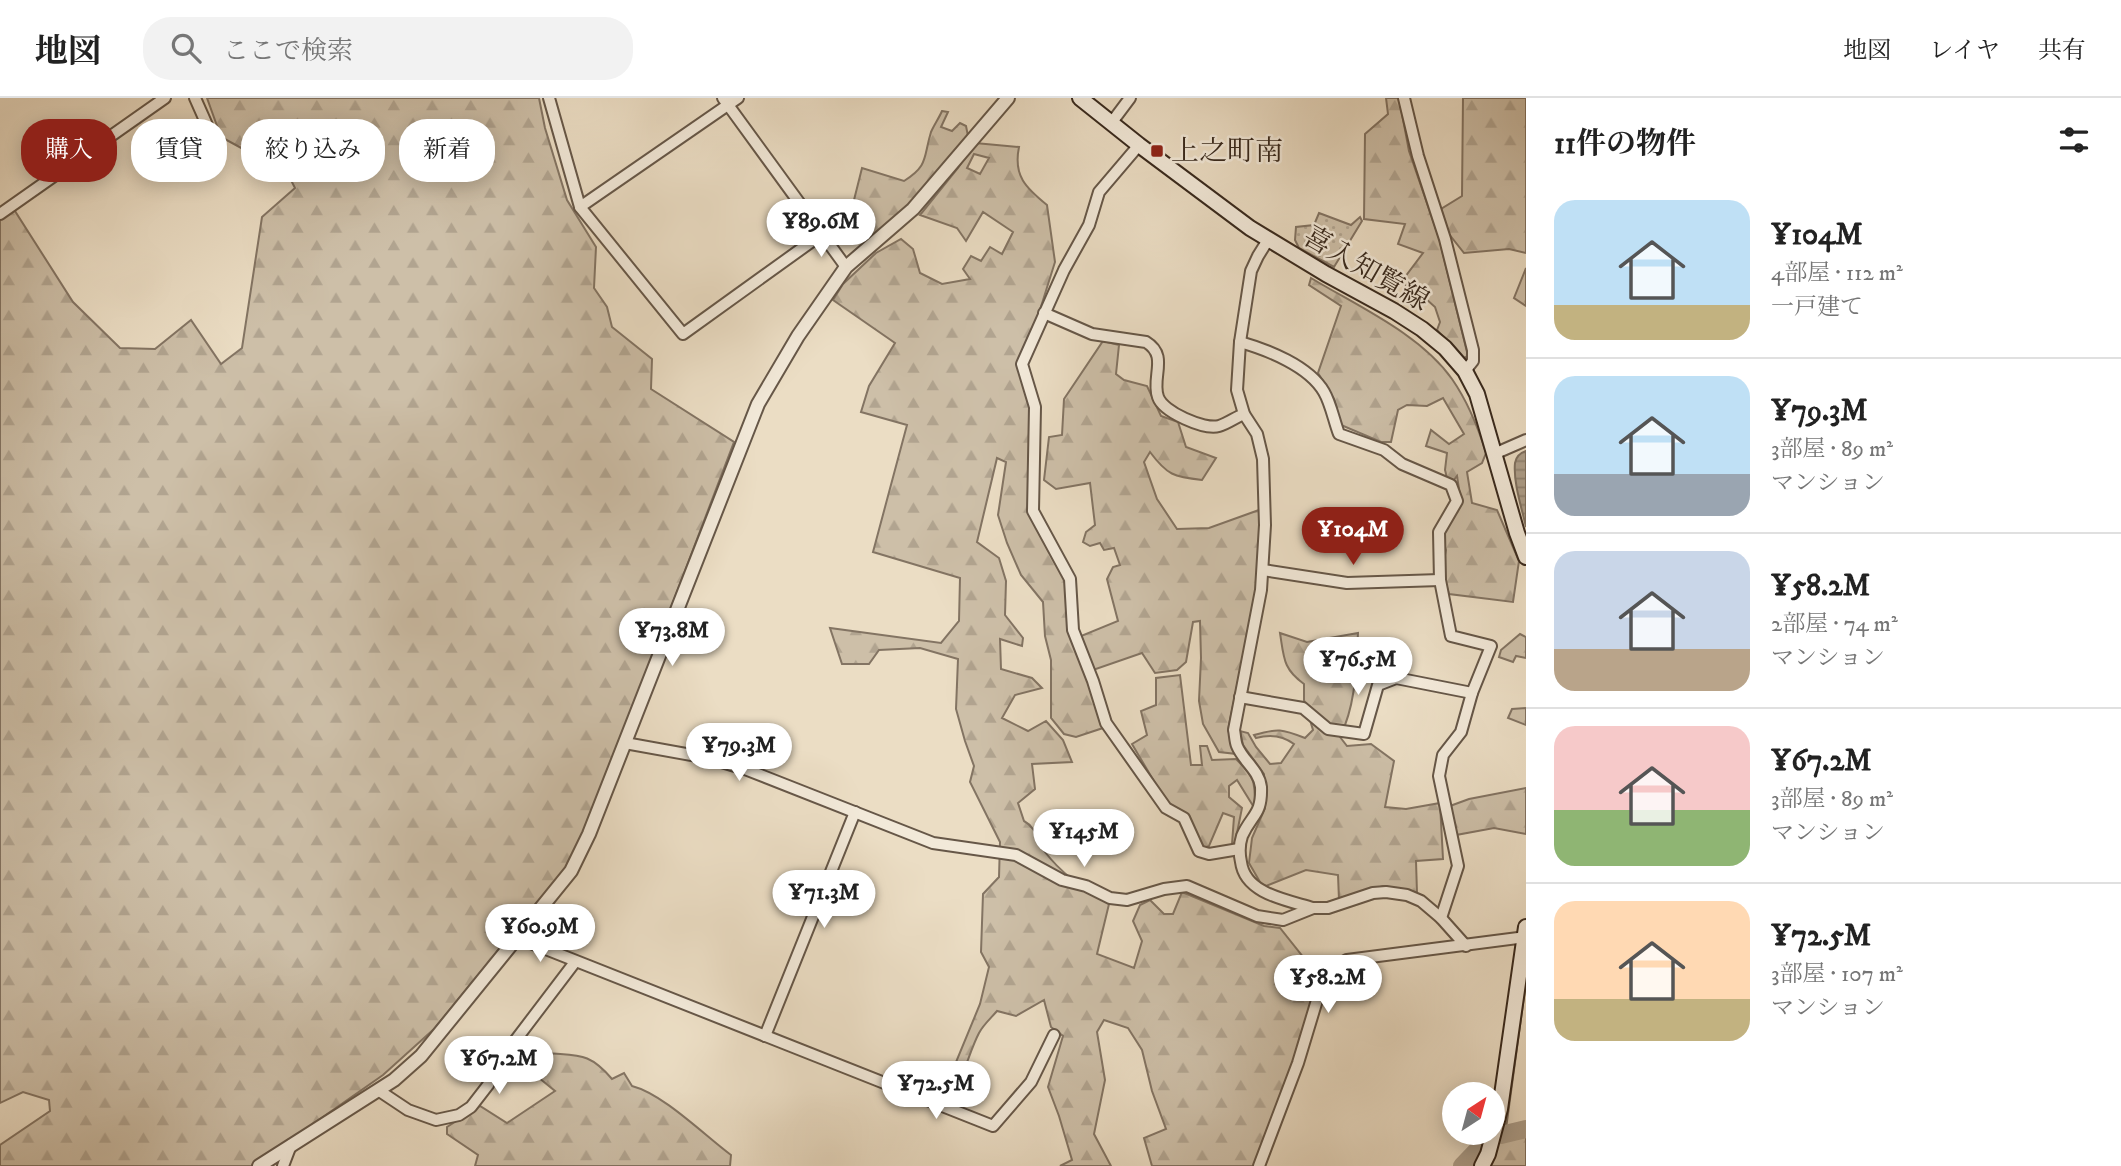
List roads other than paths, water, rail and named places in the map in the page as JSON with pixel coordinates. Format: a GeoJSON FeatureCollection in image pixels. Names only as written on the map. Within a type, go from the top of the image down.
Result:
{"type":"FeatureCollection","features":[{"type":"Feature","properties":{"kind":"main road","name":"喜入知覧線"},"geometry":{"type":"LineString","coordinates":[[1080,98],[1268,240],[1422,329],[1445,348],[1465,371],[1477,394],[1526,557]]}},
{"type":"Feature","properties":{"kind":"main road"},"geometry":{"type":"LineString","coordinates":[[1482,1166],[1488,1154],[1500,1109],[1525,934]]}},
{"type":"Feature","properties":{"kind":"street"},"geometry":{"type":"LineString","coordinates":[[0,214],[165,98]]}},
{"type":"Feature","properties":{"kind":"street"},"geometry":{"type":"LineString","coordinates":[[195,98],[204,119]]}},
{"type":"Feature","properties":{"kind":"street"},"geometry":{"type":"LineString","coordinates":[[549,98],[580,207],[683,334],[822,234]]}},
{"type":"Feature","properties":{"kind":"street"},"geometry":{"type":"LineString","coordinates":[[580,207],[725,102],[738,98]]}},
{"type":"Feature","properties":{"kind":"street"},"geometry":{"type":"LineString","coordinates":[[259,1166],[394,1080],[421,1056],[571,871],[625,743],[758,404],[798,336],[846,267],[913,209],[1008,98]]}},
{"type":"Feature","properties":{"kind":"street"},"geometry":{"type":"LineString","coordinates":[[1112,122],[1130,98]]}},
{"type":"Feature","properties":{"kind":"street"},"geometry":{"type":"LineString","coordinates":[[1404,98],[1418,156],[1445,239],[1473,349],[1473,361],[1465,371]]}},
{"type":"Feature","properties":{"kind":"street"},"geometry":{"type":"LineString","coordinates":[[725,102],[846,267]]}},
{"type":"Feature","properties":{"kind":"street"},"geometry":{"type":"LineString","coordinates":[[1139,145],[1098,192],[1088,225],[1064,270],[1023,364],[1035,407],[1033,511],[1070,579],[1073,630],[1106,723],[1166,808],[1184,818],[1199,851],[1209,854],[1239,849]]}},
{"type":"Feature","properties":{"kind":"street"},"geometry":{"type":"LineString","coordinates":[[1268,240],[1251,271],[1240,342],[1237,390],[1244,414],[1257,434],[1263,459],[1264,570],[1234,730],[1237,746],[1255,770],[1261,784],[1260,808],[1243,835],[1239,849],[1242,870],[1250,883],[1262,891],[1313,908],[1328,908],[1373,893],[1407,895],[1421,901],[1441,918],[1466,946]]}},
{"type":"Feature","properties":{"kind":"street"},"geometry":{"type":"LineString","coordinates":[[1044,313],[1092,334],[1146,342],[1152,346],[1158,353],[1157,396],[1164,406],[1179,416],[1210,426],[1219,426],[1244,414]]}},
{"type":"Feature","properties":{"kind":"street"},"geometry":{"type":"LineString","coordinates":[[1240,342],[1265,350],[1309,374],[1324,392],[1339,434],[1384,450],[1402,464],[1451,485],[1457,501],[1439,531],[1440,580],[1451,636],[1491,646],[1472,693],[1461,732],[1443,755],[1439,776],[1458,866],[1441,918]]}},
{"type":"Feature","properties":{"kind":"street"},"geometry":{"type":"LineString","coordinates":[[1494,454],[1526,440]]}},
{"type":"Feature","properties":{"kind":"street"},"geometry":{"type":"LineString","coordinates":[[1264,570],[1347,583],[1440,580]]}},
{"type":"Feature","properties":{"kind":"street"},"geometry":{"type":"LineString","coordinates":[[1240,697],[1303,708],[1328,729],[1364,734],[1378,685],[1396,678],[1472,693]]}},
{"type":"Feature","properties":{"kind":"street"},"geometry":{"type":"LineString","coordinates":[[625,743],[708,758],[745,769],[933,843],[1016,855],[1062,880],[1086,886],[1110,898],[1127,900],[1164,889],[1186,886],[1257,916],[1283,919],[1313,908]]}},
{"type":"Feature","properties":{"kind":"street"},"geometry":{"type":"LineString","coordinates":[[765,1036],[855,812]]}},
{"type":"Feature","properties":{"kind":"street"},"geometry":{"type":"LineString","coordinates":[[1259,1166],[1298,1063],[1324,977],[1335,967],[1347,960],[1466,946],[1525,934]]}},
{"type":"Feature","properties":{"kind":"street"},"geometry":{"type":"LineString","coordinates":[[517,938],[993,1126],[1031,1082],[1054,1035]]}},
{"type":"Feature","properties":{"kind":"street"},"geometry":{"type":"LineString","coordinates":[[378,1090],[408,1110],[436,1120],[458,1115],[471,1107],[488,1084],[499,1062],[575,962]]}},
{"type":"Feature","properties":{"kind":"street"},"geometry":{"type":"LineString","coordinates":[[283,1166],[291,1145]]}},
{"type":"Feature","properties":{"kind":"waterway"},"geometry":{"type":"LineString","coordinates":[[1505,1134],[1526,980]]}},
{"type":"Feature","properties":{"kind":"waterway"},"geometry":{"type":"LineString","coordinates":[[1505,1134],[1526,1129]]}},
{"type":"Feature","properties":{"kind":"waterway"},"geometry":{"type":"LineString","coordinates":[[1462,1166],[1482,1145]]}},
{"type":"Feature","properties":{"kind":"place","name":"上之町南"},"geometry":{"type":"Point","coordinates":[1157,151]}}]}
